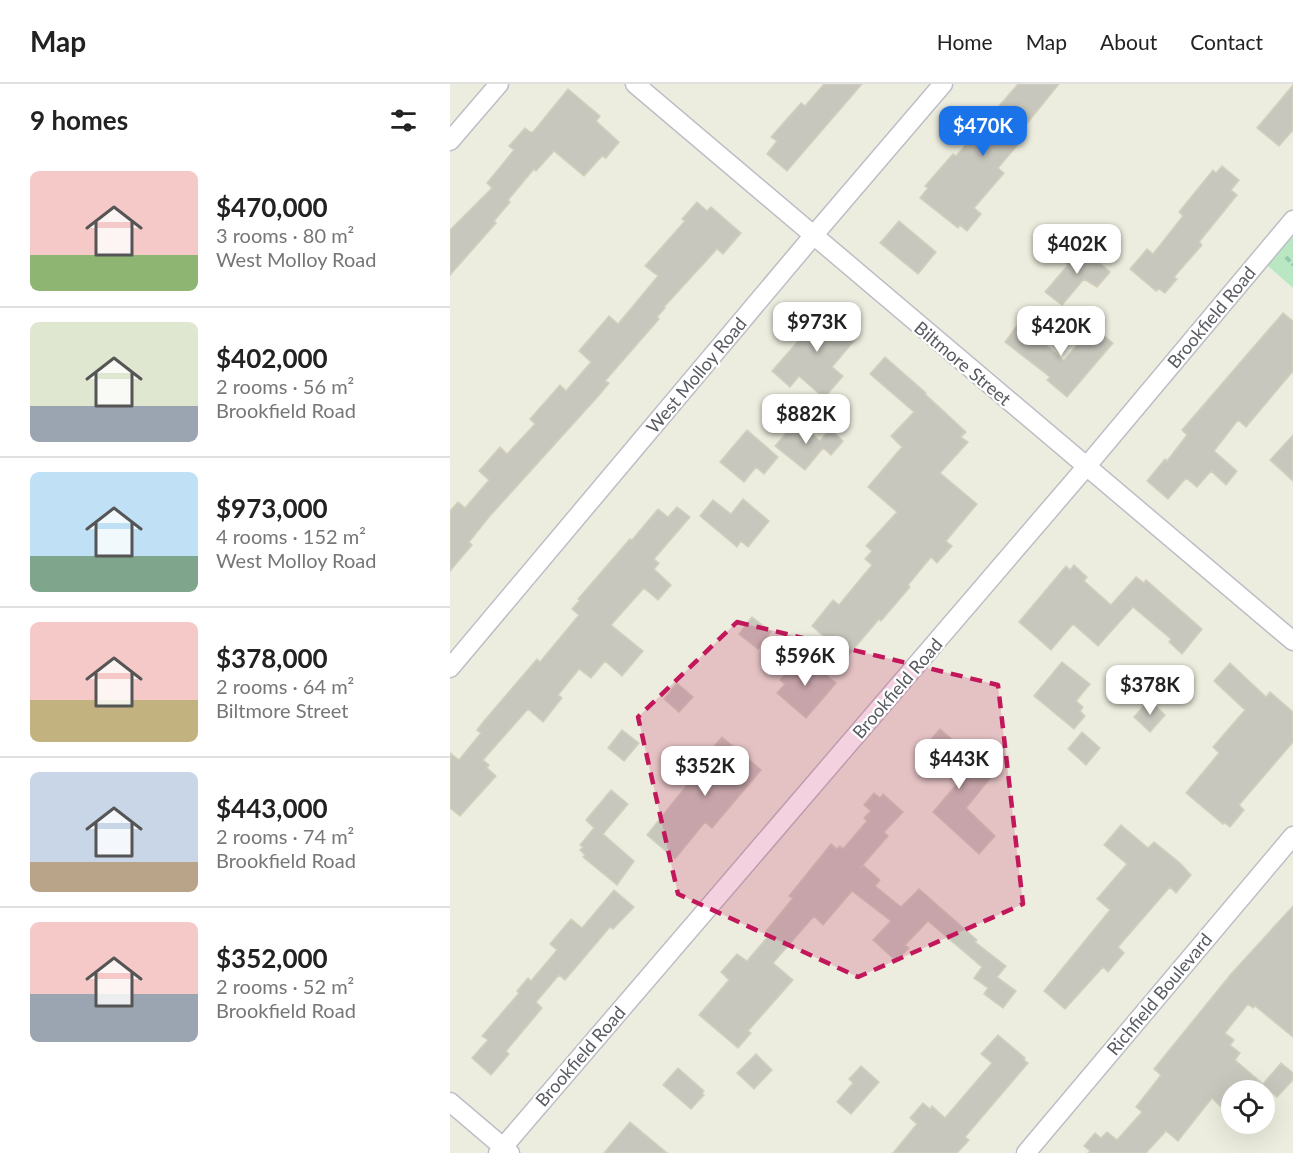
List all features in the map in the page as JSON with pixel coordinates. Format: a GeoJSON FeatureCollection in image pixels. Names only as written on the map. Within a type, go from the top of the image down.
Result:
{"type":"FeatureCollection","features":[{"type":"Feature","properties":{"kind":"street"},"geometry":{"type":"LineString","coordinates":[[450,141],[499,84]]}},
{"type":"Feature","properties":{"kind":"street","name":"Biltmore Street"},"geometry":{"type":"LineString","coordinates":[[634,84],[1293,641]]}},
{"type":"Feature","properties":{"kind":"street","name":"West Molloy Road"},"geometry":{"type":"LineString","coordinates":[[450,669],[943,84]]}},
{"type":"Feature","properties":{"kind":"street","name":"Brookfield Road"},"geometry":{"type":"LineString","coordinates":[[504,1151],[1293,220]]}},
{"type":"Feature","properties":{"kind":"street","name":"Richfield Boulevard"},"geometry":{"type":"LineString","coordinates":[[1026,1153],[1293,836]]}},
{"type":"Feature","properties":{"kind":"street"},"geometry":{"type":"LineString","coordinates":[[450,1102],[504,1151]]}},
{"type":"Feature","properties":{"kind":"highlighted area"},"geometry":{"type":"Polygon","coordinates":[[[737,622],[998,685],[1023,904],[858,977],[678,894],[638,717],[737,622]]]}},
{"type":"Feature","properties":{"kind":"green space"},"geometry":{"type":"Polygon","coordinates":[[[1293,220],[1293,288],[1260,259],[1293,220]]]}},
{"type":"Feature","properties":{"kind":"building"},"geometry":{"type":"Polygon","coordinates":[[[824,84],[862,84],[787,171],[767,154],[777,141],[771,137],[801,103],[805,106],[824,84]]]}},
{"type":"Feature","properties":{"kind":"building"},"geometry":{"type":"Polygon","coordinates":[[[1018,84],[1059,84],[1015,138],[1020,142],[998,168],[1004,173],[974,208],[981,214],[967,231],[960,225],[958,228],[920,198],[928,188],[925,186],[953,154],[956,156],[1018,84]]]}},
{"type":"Feature","properties":{"kind":"building"},"geometry":{"type":"Polygon","coordinates":[[[1293,85],[1293,130],[1279,146],[1257,128],[1293,85]]]}},
{"type":"Feature","properties":{"kind":"building"},"geometry":{"type":"Polygon","coordinates":[[[568,89],[600,116],[596,121],[619,142],[606,158],[602,156],[584,176],[554,151],[536,171],[534,169],[508,200],[510,202],[494,221],[496,223],[450,275],[450,230],[492,188],[487,183],[514,150],[509,146],[525,128],[533,132],[568,89]]]}},
{"type":"Feature","properties":{"kind":"building"},"geometry":{"type":"Polygon","coordinates":[[[1222,166],[1239,180],[1231,190],[1237,195],[1199,242],[1202,245],[1174,277],[1177,279],[1165,293],[1159,289],[1156,291],[1130,269],[1147,249],[1153,254],[1183,216],[1179,212],[1213,170],[1216,173],[1222,166]]]}},
{"type":"Feature","properties":{"kind":"building"},"geometry":{"type":"Polygon","coordinates":[[[697,202],[707,211],[711,207],[741,233],[723,254],[717,249],[664,307],[657,317],[659,319],[605,381],[609,383],[601,393],[489,517],[469,542],[472,545],[450,571],[450,511],[458,502],[465,508],[489,480],[479,471],[500,447],[507,454],[535,424],[530,419],[560,385],[566,391],[591,362],[579,351],[609,316],[618,324],[658,276],[645,266],[685,221],[682,219],[697,202]]]}},
{"type":"Feature","properties":{"kind":"building"},"geometry":{"type":"Polygon","coordinates":[[[899,221],[936,252],[918,274],[880,243],[899,221]]]}},
{"type":"Feature","properties":{"kind":"building"},"geometry":{"type":"Polygon","coordinates":[[[1079,245],[1110,272],[1097,287],[1084,279],[1062,305],[1045,292],[1068,265],[1064,262],[1079,245]]]}},
{"type":"Feature","properties":{"kind":"building"},"geometry":{"type":"Polygon","coordinates":[[[821,305],[848,325],[846,328],[857,337],[832,367],[843,376],[824,398],[799,376],[790,387],[772,371],[807,331],[802,327],[821,305]]]}},
{"type":"Feature","properties":{"kind":"building"},"geometry":{"type":"Polygon","coordinates":[[[1283,313],[1293,321],[1293,371],[1246,427],[1238,420],[1214,451],[1237,471],[1226,485],[1211,471],[1197,487],[1186,478],[1168,499],[1147,481],[1165,459],[1167,461],[1187,435],[1182,430],[1283,313]]]}},
{"type":"Feature","properties":{"kind":"building"},"geometry":{"type":"Polygon","coordinates":[[[1019,323],[1064,361],[1092,326],[1113,343],[1067,397],[1047,380],[1050,377],[1005,342],[1019,323]]]}},
{"type":"Feature","properties":{"kind":"building"},"geometry":{"type":"Polygon","coordinates":[[[885,357],[966,432],[961,437],[968,442],[940,473],[977,504],[946,541],[952,546],[937,563],[931,557],[908,585],[910,587],[847,657],[812,626],[833,600],[839,605],[872,565],[865,559],[872,551],[866,546],[897,512],[868,487],[902,447],[891,436],[914,412],[870,374],[885,357]]]}},
{"type":"Feature","properties":{"kind":"building"},"geometry":{"type":"Polygon","coordinates":[[[797,421],[820,441],[830,429],[843,441],[831,455],[823,448],[805,470],[775,446],[797,421]]]}},
{"type":"Feature","properties":{"kind":"building"},"geometry":{"type":"Polygon","coordinates":[[[747,430],[778,457],[764,474],[756,467],[744,482],[720,462],[747,430]]]}},
{"type":"Feature","properties":{"kind":"building"},"geometry":{"type":"Polygon","coordinates":[[[1293,435],[1293,481],[1270,460],[1293,435]]]}},
{"type":"Feature","properties":{"kind":"building"},"geometry":{"type":"Polygon","coordinates":[[[743,499],[769,521],[748,547],[741,541],[737,547],[700,516],[713,500],[731,514],[743,499]]]}},
{"type":"Feature","properties":{"kind":"building"},"geometry":{"type":"Polygon","coordinates":[[[677,507],[690,517],[654,559],[659,563],[654,569],[671,585],[658,600],[644,588],[611,625],[643,651],[622,676],[605,661],[591,678],[579,669],[558,695],[562,698],[543,722],[528,709],[483,760],[489,765],[487,768],[496,776],[460,816],[450,808],[450,753],[459,760],[481,733],[477,730],[484,721],[537,659],[540,662],[579,615],[572,609],[580,600],[578,599],[630,539],[632,540],[658,509],[668,517],[677,507]]]}},
{"type":"Feature","properties":{"kind":"building"},"geometry":{"type":"Polygon","coordinates":[[[1074,565],[1087,577],[1084,581],[1111,605],[1136,577],[1144,583],[1146,580],[1202,629],[1182,654],[1169,642],[1171,639],[1133,607],[1098,646],[1073,624],[1051,650],[1019,622],[1066,566],[1070,570],[1074,565]]]}},
{"type":"Feature","properties":{"kind":"building"},"geometry":{"type":"Polygon","coordinates":[[[752,617],[771,632],[758,649],[739,634],[752,617]]]}},
{"type":"Feature","properties":{"kind":"building"},"geometry":{"type":"Polygon","coordinates":[[[802,656],[836,683],[806,718],[777,693],[785,684],[780,680],[802,656]]]}},
{"type":"Feature","properties":{"kind":"building"},"geometry":{"type":"Polygon","coordinates":[[[1062,662],[1090,684],[1076,701],[1083,707],[1080,711],[1085,716],[1074,729],[1034,696],[1062,662]]]}},
{"type":"Feature","properties":{"kind":"building"},"geometry":{"type":"Polygon","coordinates":[[[1230,663],[1266,697],[1270,692],[1293,712],[1293,742],[1239,805],[1244,810],[1230,827],[1223,824],[1186,793],[1219,753],[1213,747],[1245,710],[1214,681],[1230,663]]]}},
{"type":"Feature","properties":{"kind":"building"},"geometry":{"type":"Polygon","coordinates":[[[677,683],[693,697],[679,712],[664,699],[677,683]]]}},
{"type":"Feature","properties":{"kind":"building"},"geometry":{"type":"Polygon","coordinates":[[[1149,700],[1165,715],[1150,732],[1134,717],[1149,700]]]}},
{"type":"Feature","properties":{"kind":"building"},"geometry":{"type":"Polygon","coordinates":[[[940,729],[961,747],[958,750],[991,777],[966,808],[995,836],[979,854],[933,812],[957,784],[920,752],[940,729]]]}},
{"type":"Feature","properties":{"kind":"building"},"geometry":{"type":"Polygon","coordinates":[[[622,730],[639,743],[624,761],[608,748],[622,730]]]}},
{"type":"Feature","properties":{"kind":"building"},"geometry":{"type":"Polygon","coordinates":[[[1082,732],[1100,748],[1086,765],[1068,749],[1082,732]]]}},
{"type":"Feature","properties":{"kind":"building"},"geometry":{"type":"Polygon","coordinates":[[[722,737],[761,770],[712,828],[705,822],[675,859],[647,835],[707,760],[704,758],[722,737]]]}},
{"type":"Feature","properties":{"kind":"building"},"geometry":{"type":"Polygon","coordinates":[[[611,790],[628,804],[603,834],[634,861],[617,885],[583,857],[585,855],[580,850],[583,847],[580,845],[594,828],[586,820],[611,790]]]}},
{"type":"Feature","properties":{"kind":"building"},"geometry":{"type":"Polygon","coordinates":[[[874,793],[880,798],[883,794],[903,812],[884,832],[888,836],[861,867],[864,866],[880,880],[875,886],[901,907],[919,889],[977,940],[975,942],[1006,966],[997,977],[1016,991],[1003,1008],[984,994],[988,988],[974,978],[982,967],[928,921],[905,945],[909,948],[896,961],[873,940],[891,921],[852,891],[823,925],[814,916],[773,963],[793,980],[748,1031],[751,1033],[738,1048],[699,1015],[729,980],[721,972],[737,954],[747,961],[770,934],[766,931],[793,898],[789,896],[831,844],[837,849],[840,846],[843,849],[867,821],[864,818],[871,811],[864,805],[874,793]]]}},
{"type":"Feature","properties":{"kind":"building"},"geometry":{"type":"Polygon","coordinates":[[[1121,825],[1148,848],[1154,842],[1191,875],[1176,893],[1170,887],[1118,947],[1124,953],[1108,972],[1103,967],[1065,1009],[1044,991],[1110,910],[1097,899],[1127,864],[1104,845],[1121,825]]]}},
{"type":"Feature","properties":{"kind":"building"},"geometry":{"type":"Polygon","coordinates":[[[614,890],[634,907],[613,929],[610,927],[565,980],[559,975],[536,1002],[542,1008],[506,1051],[509,1054],[491,1075],[472,1058],[488,1040],[482,1036],[519,993],[517,991],[528,978],[531,981],[557,950],[550,944],[571,919],[582,928],[614,890]]]}},
{"type":"Feature","properties":{"kind":"building"},"geometry":{"type":"Polygon","coordinates":[[[1293,906],[1293,1037],[1255,1006],[1253,1008],[1248,1004],[1225,1033],[1234,1040],[1230,1045],[1240,1053],[1235,1060],[1258,1080],[1221,1080],[1221,1107],[1212,1098],[1178,1141],[1166,1131],[1146,1153],[1088,1153],[1090,1151],[1084,1146],[1095,1133],[1101,1138],[1107,1132],[1117,1140],[1142,1112],[1136,1107],[1161,1075],[1154,1069],[1231,974],[1293,906]]]}},
{"type":"Feature","properties":{"kind":"building"},"geometry":{"type":"Polygon","coordinates":[[[998,1035],[1028,1063],[965,1137],[969,1140],[957,1153],[893,1153],[917,1124],[910,1118],[923,1103],[930,1109],[932,1106],[945,1118],[992,1063],[981,1054],[998,1035]]]}},
{"type":"Feature","properties":{"kind":"building"},"geometry":{"type":"Polygon","coordinates":[[[756,1054],[772,1070],[754,1089],[737,1073],[756,1054]]]}},
{"type":"Feature","properties":{"kind":"building"},"geometry":{"type":"Polygon","coordinates":[[[1281,1063],[1293,1073],[1293,1080],[1277,1097],[1275,1080],[1266,1080],[1281,1063]]]}},
{"type":"Feature","properties":{"kind":"building"},"geometry":{"type":"Polygon","coordinates":[[[861,1066],[879,1082],[851,1114],[837,1102],[853,1083],[849,1079],[861,1066]]]}},
{"type":"Feature","properties":{"kind":"building"},"geometry":{"type":"Polygon","coordinates":[[[678,1068],[704,1091],[702,1093],[704,1095],[691,1109],[663,1085],[678,1068]]]}},
{"type":"Feature","properties":{"kind":"building"},"geometry":{"type":"Polygon","coordinates":[[[630,1122],[667,1153],[604,1153],[630,1122]]]}}]}
